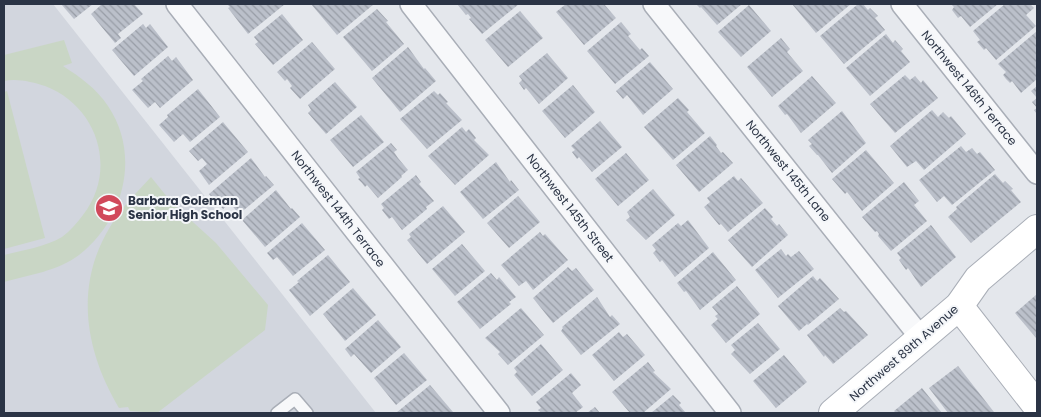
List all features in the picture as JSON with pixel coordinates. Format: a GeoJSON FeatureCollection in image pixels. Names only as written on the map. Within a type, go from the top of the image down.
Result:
{"type":"FeatureCollection","features":[{"type":"Feature","properties":{"kind":"street","name":"Northwest 144th Terrace"},"geometry":{"type":"LineString","coordinates":[[177,4],[499,413]]}},
{"type":"Feature","properties":{"kind":"street","name":"Northwest 145th Street"},"geometry":{"type":"LineString","coordinates":[[411,4],[730,413]]}},
{"type":"Feature","properties":{"kind":"street","name":"Northwest 145th Lane"},"geometry":{"type":"LineString","coordinates":[[654,4],[922,338]]}},
{"type":"Feature","properties":{"kind":"street","name":"Northwest 146th Terrace"},"geometry":{"type":"LineString","coordinates":[[902,4],[1037,173]]}},
{"type":"Feature","properties":{"kind":"street","name":"Northwest 89th Avenue"},"geometry":{"type":"LineString","coordinates":[[833,413],[959,306],[978,279],[1037,229]]}},
{"type":"Feature","properties":{"kind":"street"},"geometry":{"type":"LineString","coordinates":[[959,306],[1037,406]]}},
{"type":"Feature","properties":{"kind":"lane"},"geometry":{"type":"LineString","coordinates":[[277,413],[295,399],[307,413]]}},
{"type":"Feature","properties":{"kind":"shaded area","name":"Barbara Goleman Senior High School"},"geometry":{"type":"Polygon","coordinates":[[[4,4],[53,4],[376,413],[4,413],[4,4]]]}},
{"type":"Feature","properties":{"kind":"green space"},"geometry":{"type":"Polygon","coordinates":[[[64,40],[72,63],[63,66],[93,88],[108,106],[118,125],[124,145],[123,186],[117,205],[107,224],[95,241],[79,255],[53,269],[4,282],[4,255],[41,246],[65,235],[83,215],[94,197],[99,179],[100,160],[97,141],[90,124],[78,108],[63,95],[45,86],[20,80],[4,81],[4,55],[64,40]]]}},
{"type":"Feature","properties":{"kind":"green space"},"geometry":{"type":"Polygon","coordinates":[[[7,91],[45,238],[4,249],[4,92],[7,91]]]}},
{"type":"Feature","properties":{"kind":"green space"},"geometry":{"type":"Polygon","coordinates":[[[151,177],[172,203],[216,243],[268,305],[265,330],[157,413],[130,411],[128,407],[119,408],[98,364],[88,318],[91,272],[99,249],[119,213],[151,177]]]}},
{"type":"Feature","properties":{"kind":"building"},"geometry":{"type":"Polygon","coordinates":[[[61,4],[93,4],[74,19],[61,4]]]}},
{"type":"Feature","properties":{"kind":"building"},"geometry":{"type":"Polygon","coordinates":[[[102,4],[134,4],[143,14],[118,34],[121,38],[115,43],[91,14],[102,4]]]}},
{"type":"Feature","properties":{"kind":"building"},"geometry":{"type":"Polygon","coordinates":[[[227,4],[285,4],[248,34],[227,4]]]}},
{"type":"Feature","properties":{"kind":"building"},"geometry":{"type":"Polygon","coordinates":[[[311,4],[374,4],[337,35],[311,4]]]}},
{"type":"Feature","properties":{"kind":"building"},"geometry":{"type":"Polygon","coordinates":[[[457,4],[519,4],[482,34],[469,19],[471,18],[468,14],[466,15],[457,4]]]}},
{"type":"Feature","properties":{"kind":"building"},"geometry":{"type":"Polygon","coordinates":[[[566,4],[604,4],[616,18],[584,45],[556,12],[566,4]]]}},
{"type":"Feature","properties":{"kind":"building"},"geometry":{"type":"Polygon","coordinates":[[[696,4],[742,4],[717,25],[696,4]]]}},
{"type":"Feature","properties":{"kind":"building"},"geometry":{"type":"Polygon","coordinates":[[[792,4],[851,4],[816,33],[792,4]]]}},
{"type":"Feature","properties":{"kind":"building"},"geometry":{"type":"Polygon","coordinates":[[[858,4],[863,4],[868,10],[870,8],[878,16],[875,18],[885,30],[844,64],[820,36],[858,4]]]}},
{"type":"Feature","properties":{"kind":"building"},"geometry":{"type":"Polygon","coordinates":[[[951,4],[998,4],[970,27],[961,16],[958,18],[952,10],[954,7],[951,4]]]}},
{"type":"Feature","properties":{"kind":"building"},"geometry":{"type":"Polygon","coordinates":[[[1005,4],[1030,4],[1034,8],[1026,15],[1036,26],[996,60],[986,48],[984,50],[977,42],[980,40],[973,31],[1005,4]]]}},
{"type":"Feature","properties":{"kind":"building"},"geometry":{"type":"Polygon","coordinates":[[[749,5],[771,31],[741,57],[718,32],[749,5]]]}},
{"type":"Feature","properties":{"kind":"building"},"geometry":{"type":"Polygon","coordinates":[[[377,9],[404,44],[372,71],[343,37],[377,9]]]}},
{"type":"Feature","properties":{"kind":"building"},"geometry":{"type":"Polygon","coordinates":[[[520,11],[543,38],[508,67],[485,40],[520,11]]]}},
{"type":"Feature","properties":{"kind":"building"},"geometry":{"type":"Polygon","coordinates":[[[282,14],[303,40],[273,65],[255,44],[258,42],[254,37],[282,14]]]}},
{"type":"Feature","properties":{"kind":"building"},"geometry":{"type":"Polygon","coordinates":[[[621,22],[631,34],[628,36],[640,50],[642,48],[649,56],[615,84],[587,51],[621,22]]]}},
{"type":"Feature","properties":{"kind":"building"},"geometry":{"type":"Polygon","coordinates":[[[143,24],[146,28],[150,24],[168,47],[134,76],[112,50],[143,24]]]}},
{"type":"Feature","properties":{"kind":"building"},"geometry":{"type":"Polygon","coordinates":[[[1037,31],[1037,79],[1021,93],[1012,81],[1010,83],[1006,79],[1003,75],[1006,72],[998,64],[1037,31]]]}},
{"type":"Feature","properties":{"kind":"building"},"geometry":{"type":"Polygon","coordinates":[[[886,34],[893,43],[895,40],[903,49],[901,51],[910,62],[870,96],[846,68],[886,34]]]}},
{"type":"Feature","properties":{"kind":"building"},"geometry":{"type":"Polygon","coordinates":[[[781,38],[790,49],[787,52],[803,71],[772,97],[747,67],[781,38]]]}},
{"type":"Feature","properties":{"kind":"building"},"geometry":{"type":"Polygon","coordinates":[[[312,42],[335,69],[300,99],[290,88],[292,86],[287,79],[285,81],[277,72],[312,42]]]}},
{"type":"Feature","properties":{"kind":"building"},"geometry":{"type":"Polygon","coordinates":[[[408,47],[424,69],[436,81],[400,112],[372,78],[408,47]]]}},
{"type":"Feature","properties":{"kind":"building"},"geometry":{"type":"Polygon","coordinates":[[[547,53],[568,78],[539,104],[526,88],[524,90],[519,83],[522,80],[519,76],[547,53]]]}},
{"type":"Feature","properties":{"kind":"building"},"geometry":{"type":"Polygon","coordinates":[[[168,56],[172,61],[176,57],[193,80],[160,108],[155,102],[148,108],[132,90],[143,81],[141,79],[168,56]]]}},
{"type":"Feature","properties":{"kind":"building"},"geometry":{"type":"Polygon","coordinates":[[[650,62],[673,89],[643,115],[627,95],[623,99],[616,91],[650,62]]]}},
{"type":"Feature","properties":{"kind":"building"},"geometry":{"type":"Polygon","coordinates":[[[905,75],[910,80],[915,76],[921,83],[923,80],[938,98],[895,133],[870,104],[905,75]]]}},
{"type":"Feature","properties":{"kind":"building"},"geometry":{"type":"Polygon","coordinates":[[[812,76],[836,103],[801,133],[787,114],[785,115],[778,106],[812,76]]]}},
{"type":"Feature","properties":{"kind":"building"},"geometry":{"type":"Polygon","coordinates":[[[335,82],[357,107],[326,134],[308,113],[311,110],[308,105],[335,82]]]}},
{"type":"Feature","properties":{"kind":"building"},"geometry":{"type":"Polygon","coordinates":[[[573,85],[595,112],[565,138],[542,111],[573,85]]]}},
{"type":"Feature","properties":{"kind":"building"},"geometry":{"type":"Polygon","coordinates":[[[1037,86],[1037,98],[1031,91],[1037,86]]]}},
{"type":"Feature","properties":{"kind":"building"},"geometry":{"type":"Polygon","coordinates":[[[198,89],[220,117],[190,142],[183,134],[174,142],[159,125],[168,117],[167,115],[198,89]]]}},
{"type":"Feature","properties":{"kind":"building"},"geometry":{"type":"Polygon","coordinates":[[[434,91],[438,95],[440,93],[448,102],[446,103],[462,120],[427,149],[400,119],[434,91]]]}},
{"type":"Feature","properties":{"kind":"building"},"geometry":{"type":"Polygon","coordinates":[[[678,98],[705,133],[673,160],[644,127],[678,98]]]}},
{"type":"Feature","properties":{"kind":"building"},"geometry":{"type":"Polygon","coordinates":[[[1037,98],[1037,108],[1032,102],[1037,98]]]}},
{"type":"Feature","properties":{"kind":"building"},"geometry":{"type":"Polygon","coordinates":[[[932,110],[938,117],[943,112],[949,118],[951,116],[966,134],[924,170],[916,161],[907,167],[890,146],[932,110]]]}},
{"type":"Feature","properties":{"kind":"building"},"geometry":{"type":"Polygon","coordinates":[[[842,111],[866,143],[832,173],[809,146],[812,144],[808,140],[842,111]]]}},
{"type":"Feature","properties":{"kind":"building"},"geometry":{"type":"Polygon","coordinates":[[[361,115],[384,142],[353,167],[330,140],[361,115]]]}},
{"type":"Feature","properties":{"kind":"building"},"geometry":{"type":"Polygon","coordinates":[[[600,121],[622,147],[592,172],[579,157],[577,159],[572,152],[575,150],[571,146],[600,121]]]}},
{"type":"Feature","properties":{"kind":"building"},"geometry":{"type":"Polygon","coordinates":[[[223,122],[248,152],[209,185],[199,171],[207,164],[202,158],[198,161],[189,151],[223,122]]]}},
{"type":"Feature","properties":{"kind":"building"},"geometry":{"type":"Polygon","coordinates":[[[462,127],[466,132],[469,129],[476,138],[474,140],[489,155],[455,185],[428,156],[462,127]]]}},
{"type":"Feature","properties":{"kind":"building"},"geometry":{"type":"Polygon","coordinates":[[[710,136],[721,153],[723,152],[733,163],[699,192],[676,165],[710,136]]]}},
{"type":"Feature","properties":{"kind":"building"},"geometry":{"type":"Polygon","coordinates":[[[391,143],[397,150],[394,152],[408,170],[378,198],[367,185],[365,187],[358,179],[360,178],[356,172],[391,143]]]}},
{"type":"Feature","properties":{"kind":"building"},"geometry":{"type":"Polygon","coordinates":[[[961,146],[966,152],[972,148],[977,154],[980,152],[995,170],[952,205],[944,196],[937,202],[919,180],[961,146]]]}},
{"type":"Feature","properties":{"kind":"building"},"geometry":{"type":"Polygon","coordinates":[[[866,150],[894,183],[862,211],[847,192],[845,194],[832,179],[866,150]]]}},
{"type":"Feature","properties":{"kind":"building"},"geometry":{"type":"Polygon","coordinates":[[[626,153],[649,180],[618,206],[595,179],[626,153]]]}},
{"type":"Feature","properties":{"kind":"building"},"geometry":{"type":"Polygon","coordinates":[[[251,158],[265,177],[274,185],[239,214],[230,203],[223,209],[209,194],[251,158]]]}},
{"type":"Feature","properties":{"kind":"building"},"geometry":{"type":"Polygon","coordinates":[[[496,162],[510,182],[511,180],[519,190],[483,219],[460,192],[496,162]]]}},
{"type":"Feature","properties":{"kind":"building"},"geometry":{"type":"Polygon","coordinates":[[[995,174],[1003,183],[1005,181],[1013,189],[1011,190],[1021,202],[971,243],[948,217],[957,209],[956,207],[995,174]]]}},
{"type":"Feature","properties":{"kind":"building"},"geometry":{"type":"Polygon","coordinates":[[[416,175],[421,182],[419,184],[434,201],[402,230],[392,217],[389,219],[382,210],[384,208],[381,204],[416,175]]]}},
{"type":"Feature","properties":{"kind":"building"},"geometry":{"type":"Polygon","coordinates":[[[734,176],[738,181],[741,178],[763,203],[728,232],[721,224],[719,225],[704,207],[710,202],[707,198],[734,176]]]}},
{"type":"Feature","properties":{"kind":"building"},"geometry":{"type":"Polygon","coordinates":[[[904,182],[919,201],[914,205],[927,221],[891,251],[878,236],[877,231],[875,232],[862,217],[904,182]]]}},
{"type":"Feature","properties":{"kind":"building"},"geometry":{"type":"Polygon","coordinates":[[[653,189],[675,215],[646,240],[626,220],[630,217],[627,212],[653,189]]]}},
{"type":"Feature","properties":{"kind":"building"},"geometry":{"type":"Polygon","coordinates":[[[276,190],[300,217],[265,247],[242,220],[276,190]]]}},
{"type":"Feature","properties":{"kind":"building"},"geometry":{"type":"Polygon","coordinates":[[[518,196],[540,222],[509,248],[487,223],[518,196]]]}},
{"type":"Feature","properties":{"kind":"building"},"geometry":{"type":"Polygon","coordinates":[[[443,206],[465,232],[427,264],[407,240],[411,237],[409,234],[443,206]]]}},
{"type":"Feature","properties":{"kind":"building"},"geometry":{"type":"Polygon","coordinates":[[[765,208],[773,217],[771,219],[777,226],[779,224],[788,235],[752,267],[728,240],[765,208]]]}},
{"type":"Feature","properties":{"kind":"building"},"geometry":{"type":"Polygon","coordinates":[[[688,220],[709,248],[675,277],[662,260],[660,262],[653,253],[656,250],[652,245],[678,223],[681,226],[688,220]]]}},
{"type":"Feature","properties":{"kind":"building"},"geometry":{"type":"Polygon","coordinates":[[[302,223],[325,250],[293,276],[277,257],[273,260],[267,253],[302,223]]]}},
{"type":"Feature","properties":{"kind":"building"},"geometry":{"type":"Polygon","coordinates":[[[931,225],[956,257],[921,287],[908,268],[906,270],[899,260],[901,258],[897,253],[931,225]]]}},
{"type":"Feature","properties":{"kind":"building"},"geometry":{"type":"Polygon","coordinates":[[[540,232],[543,236],[546,235],[568,260],[533,290],[526,281],[519,286],[501,265],[540,232]]]}},
{"type":"Feature","properties":{"kind":"building"},"geometry":{"type":"Polygon","coordinates":[[[462,244],[485,271],[455,296],[432,269],[462,244]]]}},
{"type":"Feature","properties":{"kind":"building"},"geometry":{"type":"Polygon","coordinates":[[[781,249],[786,256],[788,254],[791,257],[799,251],[814,269],[778,298],[755,270],[781,249]]]}},
{"type":"Feature","properties":{"kind":"building"},"geometry":{"type":"Polygon","coordinates":[[[713,252],[736,280],[700,310],[686,291],[684,292],[677,283],[713,252]]]}},
{"type":"Feature","properties":{"kind":"building"},"geometry":{"type":"Polygon","coordinates":[[[328,255],[350,282],[310,316],[289,290],[328,255]]]}},
{"type":"Feature","properties":{"kind":"building"},"geometry":{"type":"Polygon","coordinates":[[[568,267],[572,271],[576,268],[594,290],[553,323],[533,298],[568,267]]]}},
{"type":"Feature","properties":{"kind":"building"},"geometry":{"type":"Polygon","coordinates":[[[491,273],[497,280],[499,277],[516,297],[509,302],[511,304],[480,329],[457,302],[491,273]]]}},
{"type":"Feature","properties":{"kind":"building"},"geometry":{"type":"Polygon","coordinates":[[[813,276],[817,281],[820,278],[839,299],[799,331],[778,306],[813,276]]]}},
{"type":"Feature","properties":{"kind":"building"},"geometry":{"type":"Polygon","coordinates":[[[737,286],[760,314],[726,343],[711,325],[718,319],[715,316],[718,314],[712,307],[737,286]]]}},
{"type":"Feature","properties":{"kind":"building"},"geometry":{"type":"Polygon","coordinates":[[[353,288],[376,315],[345,341],[323,314],[353,288]]]}},
{"type":"Feature","properties":{"kind":"building"},"geometry":{"type":"Polygon","coordinates":[[[1037,294],[1037,339],[1015,313],[1037,294]]]}},
{"type":"Feature","properties":{"kind":"building"},"geometry":{"type":"Polygon","coordinates":[[[597,297],[610,317],[612,315],[620,324],[581,355],[561,331],[562,327],[597,297]]]}},
{"type":"Feature","properties":{"kind":"building"},"geometry":{"type":"Polygon","coordinates":[[[521,308],[544,335],[508,365],[498,354],[500,352],[485,338],[521,308]]]}},
{"type":"Feature","properties":{"kind":"building"},"geometry":{"type":"Polygon","coordinates":[[[840,308],[844,312],[846,311],[868,335],[833,364],[825,355],[824,357],[807,335],[840,308]]]}},
{"type":"Feature","properties":{"kind":"building"},"geometry":{"type":"Polygon","coordinates":[[[378,320],[401,347],[371,373],[354,354],[351,357],[345,349],[378,320]]]}},
{"type":"Feature","properties":{"kind":"building"},"geometry":{"type":"Polygon","coordinates":[[[758,323],[780,349],[750,374],[731,354],[735,350],[731,345],[758,323]]]}},
{"type":"Feature","properties":{"kind":"building"},"geometry":{"type":"Polygon","coordinates":[[[619,332],[623,337],[627,334],[645,355],[614,381],[592,355],[619,332]]]}},
{"type":"Feature","properties":{"kind":"building"},"geometry":{"type":"Polygon","coordinates":[[[541,344],[563,370],[532,396],[514,375],[517,372],[514,368],[541,344]]]}},
{"type":"Feature","properties":{"kind":"building"},"geometry":{"type":"Polygon","coordinates":[[[404,353],[427,380],[396,405],[374,378],[404,353]]]}},
{"type":"Feature","properties":{"kind":"building"},"geometry":{"type":"Polygon","coordinates":[[[784,355],[807,382],[776,408],[753,381],[784,355]]]}},
{"type":"Feature","properties":{"kind":"building"},"geometry":{"type":"Polygon","coordinates":[[[648,362],[655,371],[653,372],[671,389],[643,413],[630,413],[612,392],[648,362]]]}},
{"type":"Feature","properties":{"kind":"building"},"geometry":{"type":"Polygon","coordinates":[[[958,366],[993,413],[948,413],[929,388],[958,366]]]}},
{"type":"Feature","properties":{"kind":"building"},"geometry":{"type":"Polygon","coordinates":[[[571,373],[581,385],[572,393],[583,407],[575,413],[542,413],[538,410],[541,408],[536,402],[571,373]]]}},
{"type":"Feature","properties":{"kind":"building"},"geometry":{"type":"Polygon","coordinates":[[[430,385],[452,413],[396,413],[430,385]]]}},
{"type":"Feature","properties":{"kind":"building"},"geometry":{"type":"Polygon","coordinates":[[[922,388],[942,413],[896,413],[894,411],[922,388]]]}},
{"type":"Feature","properties":{"kind":"building"},"geometry":{"type":"Polygon","coordinates":[[[673,395],[681,403],[679,405],[686,413],[651,413],[673,395]]]}},
{"type":"Feature","properties":{"kind":"building"},"geometry":{"type":"Polygon","coordinates":[[[595,407],[600,413],[587,413],[595,407]]]}},
{"type":"Feature","properties":{"kind":"place","name":"Barbara Goleman Senior High School"},"geometry":{"type":"Point","coordinates":[109,208]}}]}
